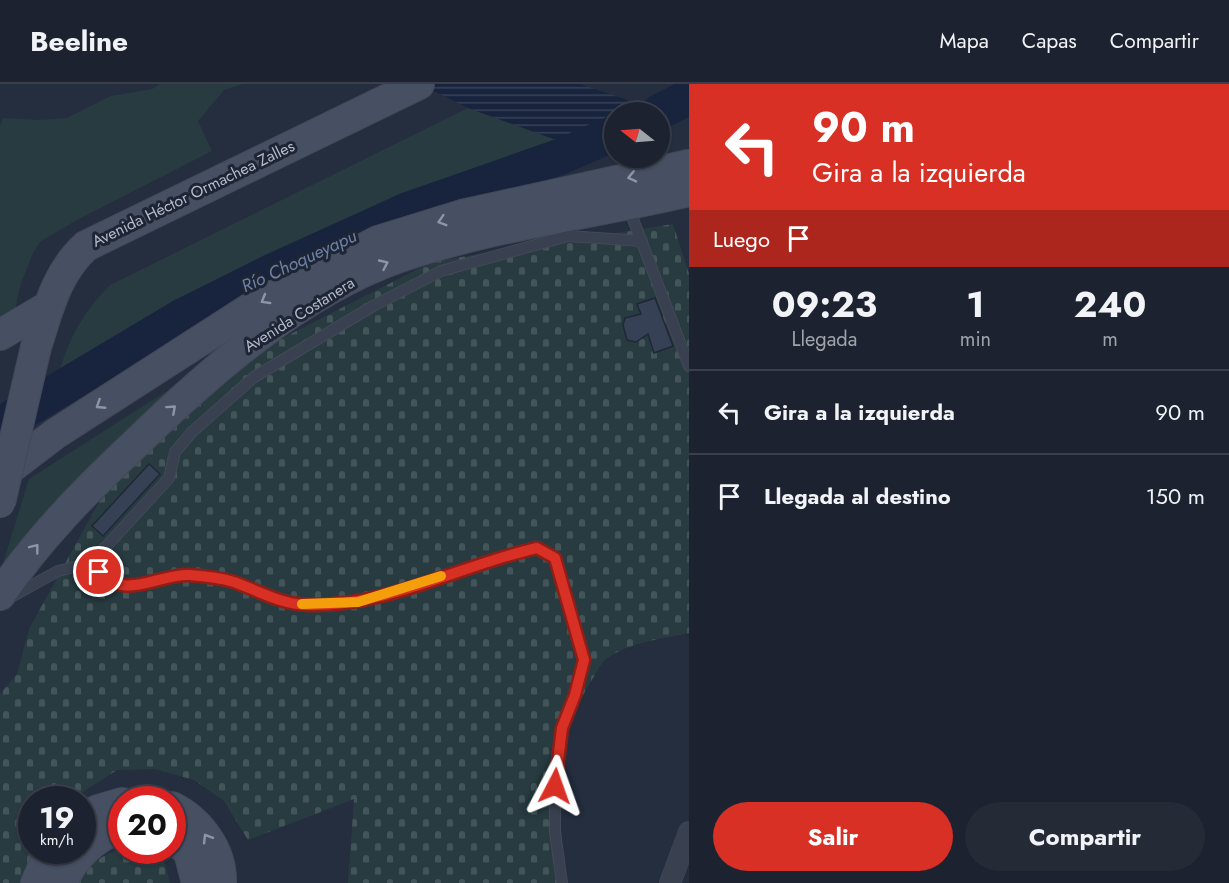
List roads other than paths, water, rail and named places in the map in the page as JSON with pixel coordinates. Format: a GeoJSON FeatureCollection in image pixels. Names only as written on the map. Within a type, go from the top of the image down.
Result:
{"type":"FeatureCollection","features":[{"type":"Feature","properties":{"kind":"main road","name":"Avenida Héctor Ormachea Zalles"},"geometry":{"type":"LineString","coordinates":[[0,503],[36,347],[49,306],[66,267],[75,255],[96,239],[408,89]]}},
{"type":"Feature","properties":{"kind":"main road","name":"Avenida Costanera"},"geometry":{"type":"LineString","coordinates":[[0,476],[55,434],[254,306],[378,241],[462,215],[689,165]]}},
{"type":"Feature","properties":{"kind":"main road","name":"Avenida Costanera"},"geometry":{"type":"LineString","coordinates":[[0,595],[50,529],[101,476],[219,366],[275,325],[337,286],[395,259],[456,240],[573,224],[628,206],[689,191]]}},
{"type":"Feature","properties":{"kind":"main road"},"geometry":{"type":"LineString","coordinates":[[0,334],[49,306]]}},
{"type":"Feature","properties":{"kind":"main road"},"geometry":{"type":"LineString","coordinates":[[186,817],[198,825],[209,840],[217,859],[221,883]]}},
{"type":"Feature","properties":{"kind":"main road"},"geometry":{"type":"LineString","coordinates":[[62,883],[79,856],[96,839],[108,833]]}},
{"type":"Feature","properties":{"kind":"main road"},"geometry":{"type":"LineString","coordinates":[[186,849],[189,852],[197,883]]}},
{"type":"Feature","properties":{"kind":"main road"},"geometry":{"type":"LineString","coordinates":[[36,883],[45,864]]}},
{"type":"Feature","properties":{"kind":"street"},"geometry":{"type":"LineString","coordinates":[[670,883],[689,832]]}},
{"type":"Feature","properties":{"kind":"lane"},"geometry":{"type":"LineString","coordinates":[[628,206],[689,366]]}},
{"type":"Feature","properties":{"kind":"lane"},"geometry":{"type":"LineString","coordinates":[[0,603],[58,570],[91,563],[169,478],[175,452],[192,432],[254,377],[373,306],[441,271],[573,224],[642,241]]}},
{"type":"Feature","properties":{"kind":"lane"},"geometry":{"type":"LineString","coordinates":[[91,563],[108,581],[128,587],[188,575],[233,582],[274,600],[307,605],[358,602],[537,548],[555,558],[584,660],[575,695],[562,728],[555,769],[555,832],[562,883]]}},
{"type":"Feature","properties":{"kind":"water"},"geometry":{"type":"Polygon","coordinates":[[[420,84],[580,84],[628,100],[627,102],[604,102],[604,136],[592,153],[468,108],[420,84]]]}},
{"type":"Feature","properties":{"kind":"waterway","name":"Río Choqueyapu"},"geometry":{"type":"LineString","coordinates":[[670,106],[689,97]]}},
{"type":"Feature","properties":{"kind":"waterway","name":"Río Choqueyapu"},"geometry":{"type":"LineString","coordinates":[[0,425],[183,316],[269,273],[408,210],[562,156],[604,138]]}}]}
